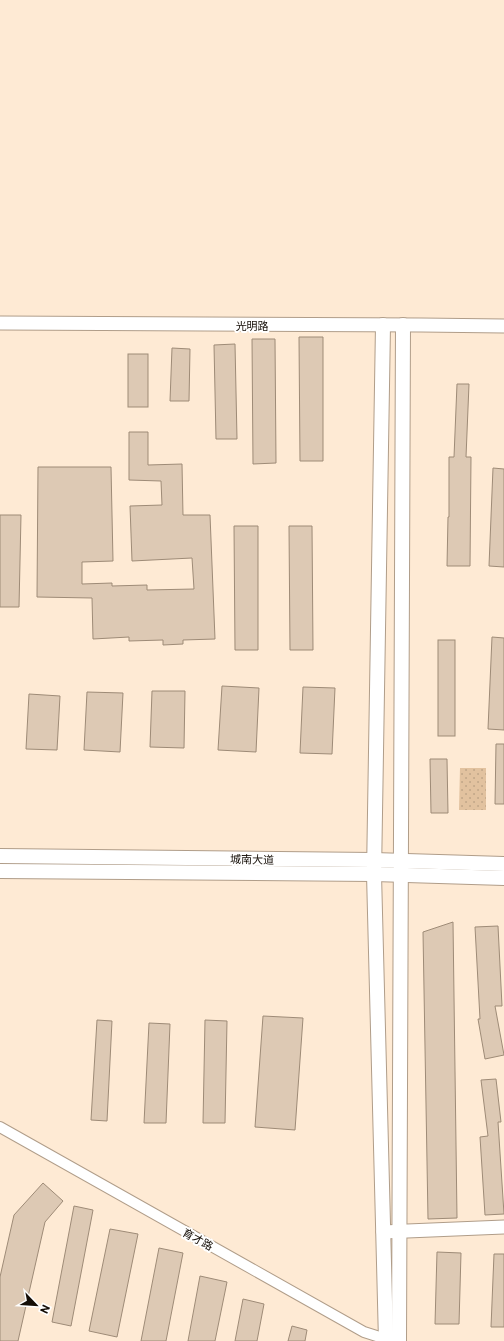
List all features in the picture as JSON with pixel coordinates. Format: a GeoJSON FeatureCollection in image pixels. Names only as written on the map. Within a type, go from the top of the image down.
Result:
{"type":"FeatureCollection","features":[{"type":"Feature","properties":{"kind":"main road"},"geometry":{"type":"LineString","coordinates":[[383,325],[374,874],[383,1232],[392,1339]]}},
{"type":"Feature","properties":{"kind":"main road"},"geometry":{"type":"LineString","coordinates":[[392,1339],[399,1231],[403,325]]}},
{"type":"Feature","properties":{"kind":"main road","name":"城南大道"},"geometry":{"type":"LineString","coordinates":[[0,856],[374,860],[504,864]]}},
{"type":"Feature","properties":{"kind":"main road","name":"城南大道"},"geometry":{"type":"LineString","coordinates":[[0,871],[374,874],[504,878]]}},
{"type":"Feature","properties":{"kind":"street","name":"光明路"},"geometry":{"type":"LineString","coordinates":[[0,323],[504,326]]}},
{"type":"Feature","properties":{"kind":"street","name":"育才路"},"geometry":{"type":"LineString","coordinates":[[0,1127],[364,1332],[392,1339]]}},
{"type":"Feature","properties":{"kind":"street"},"geometry":{"type":"LineString","coordinates":[[383,1232],[504,1227]]}},
{"type":"Feature","properties":{"kind":"shaded area"},"geometry":{"type":"Polygon","coordinates":[[[460,768],[486,768],[486,810],[459,810],[460,768]]]}},
{"type":"Feature","properties":{"kind":"building"},"geometry":{"type":"Polygon","coordinates":[[[299,337],[323,337],[323,461],[300,461],[299,337]]]}},
{"type":"Feature","properties":{"kind":"building"},"geometry":{"type":"Polygon","coordinates":[[[252,339],[275,339],[276,463],[253,464],[252,339]]]}},
{"type":"Feature","properties":{"kind":"building"},"geometry":{"type":"Polygon","coordinates":[[[235,344],[237,439],[216,439],[214,345],[235,344]]]}},
{"type":"Feature","properties":{"kind":"building"},"geometry":{"type":"Polygon","coordinates":[[[172,348],[190,349],[189,401],[170,401],[172,348]]]}},
{"type":"Feature","properties":{"kind":"building"},"geometry":{"type":"Polygon","coordinates":[[[128,354],[148,354],[148,407],[128,407],[128,354]]]}},
{"type":"Feature","properties":{"kind":"building"},"geometry":{"type":"Polygon","coordinates":[[[457,384],[469,384],[466,457],[471,457],[470,566],[447,566],[449,457],[454,457],[457,384]]]}},
{"type":"Feature","properties":{"kind":"building"},"geometry":{"type":"Polygon","coordinates":[[[129,432],[148,432],[148,465],[182,464],[183,515],[210,515],[215,639],[183,640],[183,644],[163,645],[163,640],[129,641],[129,637],[93,639],[92,598],[37,597],[38,467],[111,467],[113,561],[82,562],[82,584],[112,583],[112,586],[147,585],[147,590],[194,589],[192,558],[132,561],[130,506],[162,505],[161,481],[129,480],[129,432]]]}},
{"type":"Feature","properties":{"kind":"building"},"geometry":{"type":"Polygon","coordinates":[[[493,468],[504,469],[504,567],[489,566],[493,468]]]}},
{"type":"Feature","properties":{"kind":"building"},"geometry":{"type":"Polygon","coordinates":[[[0,515],[21,515],[19,607],[0,607],[0,515]]]}},
{"type":"Feature","properties":{"kind":"building"},"geometry":{"type":"Polygon","coordinates":[[[234,526],[258,526],[258,650],[235,650],[234,526]]]}},
{"type":"Feature","properties":{"kind":"building"},"geometry":{"type":"Polygon","coordinates":[[[289,526],[312,526],[313,650],[290,650],[289,526]]]}},
{"type":"Feature","properties":{"kind":"building"},"geometry":{"type":"Polygon","coordinates":[[[492,637],[504,638],[504,730],[488,729],[492,637]]]}},
{"type":"Feature","properties":{"kind":"building"},"geometry":{"type":"Polygon","coordinates":[[[438,640],[455,640],[455,736],[438,736],[438,640]]]}},
{"type":"Feature","properties":{"kind":"building"},"geometry":{"type":"Polygon","coordinates":[[[222,686],[259,688],[256,752],[218,750],[222,686]]]}},
{"type":"Feature","properties":{"kind":"building"},"geometry":{"type":"Polygon","coordinates":[[[303,687],[335,688],[332,754],[300,753],[303,687]]]}},
{"type":"Feature","properties":{"kind":"building"},"geometry":{"type":"Polygon","coordinates":[[[152,691],[185,691],[184,748],[150,747],[152,691]]]}},
{"type":"Feature","properties":{"kind":"building"},"geometry":{"type":"Polygon","coordinates":[[[87,692],[123,693],[120,752],[84,750],[87,692]]]}},
{"type":"Feature","properties":{"kind":"building"},"geometry":{"type":"Polygon","coordinates":[[[29,694],[60,696],[57,750],[26,749],[29,694]]]}},
{"type":"Feature","properties":{"kind":"building"},"geometry":{"type":"Polygon","coordinates":[[[496,744],[504,744],[504,804],[495,804],[496,744]]]}},
{"type":"Feature","properties":{"kind":"building"},"geometry":{"type":"Polygon","coordinates":[[[430,759],[447,759],[448,813],[431,813],[430,759]]]}},
{"type":"Feature","properties":{"kind":"building"},"geometry":{"type":"Polygon","coordinates":[[[453,922],[457,1218],[428,1219],[423,932],[453,922]]]}},
{"type":"Feature","properties":{"kind":"building"},"geometry":{"type":"Polygon","coordinates":[[[498,926],[502,1006],[495,1006],[504,1055],[485,1059],[478,1019],[480,1019],[475,927],[498,926]]]}},
{"type":"Feature","properties":{"kind":"building"},"geometry":{"type":"Polygon","coordinates":[[[263,1016],[303,1018],[295,1130],[255,1127],[263,1016]]]}},
{"type":"Feature","properties":{"kind":"building"},"geometry":{"type":"Polygon","coordinates":[[[97,1020],[112,1021],[107,1121],[91,1120],[97,1020]]]}},
{"type":"Feature","properties":{"kind":"building"},"geometry":{"type":"Polygon","coordinates":[[[205,1020],[227,1021],[225,1123],[203,1123],[205,1020]]]}},
{"type":"Feature","properties":{"kind":"building"},"geometry":{"type":"Polygon","coordinates":[[[149,1023],[170,1024],[166,1123],[144,1123],[149,1023]]]}},
{"type":"Feature","properties":{"kind":"building"},"geometry":{"type":"Polygon","coordinates":[[[496,1079],[501,1122],[498,1122],[504,1214],[485,1215],[480,1137],[488,1136],[481,1080],[496,1079]]]}},
{"type":"Feature","properties":{"kind":"building"},"geometry":{"type":"Polygon","coordinates":[[[43,1183],[63,1201],[45,1222],[18,1341],[0,1341],[0,1277],[14,1215],[43,1183]]]}},
{"type":"Feature","properties":{"kind":"building"},"geometry":{"type":"Polygon","coordinates":[[[74,1206],[93,1210],[71,1326],[52,1322],[74,1206]]]}},
{"type":"Feature","properties":{"kind":"building"},"geometry":{"type":"Polygon","coordinates":[[[110,1229],[138,1234],[117,1337],[89,1331],[110,1229]]]}},
{"type":"Feature","properties":{"kind":"building"},"geometry":{"type":"Polygon","coordinates":[[[159,1248],[183,1253],[166,1341],[141,1341],[159,1248]]]}},
{"type":"Feature","properties":{"kind":"building"},"geometry":{"type":"Polygon","coordinates":[[[437,1252],[461,1253],[459,1324],[435,1324],[437,1252]]]}},
{"type":"Feature","properties":{"kind":"building"},"geometry":{"type":"Polygon","coordinates":[[[494,1254],[504,1254],[504,1327],[491,1327],[494,1254]]]}},
{"type":"Feature","properties":{"kind":"building"},"geometry":{"type":"Polygon","coordinates":[[[200,1276],[227,1282],[215,1341],[188,1341],[200,1276]]]}},
{"type":"Feature","properties":{"kind":"building"},"geometry":{"type":"Polygon","coordinates":[[[243,1299],[264,1304],[257,1341],[235,1341],[243,1299]]]}},
{"type":"Feature","properties":{"kind":"building"},"geometry":{"type":"Polygon","coordinates":[[[292,1326],[307,1330],[305,1341],[288,1341],[292,1326]]]}}]}
